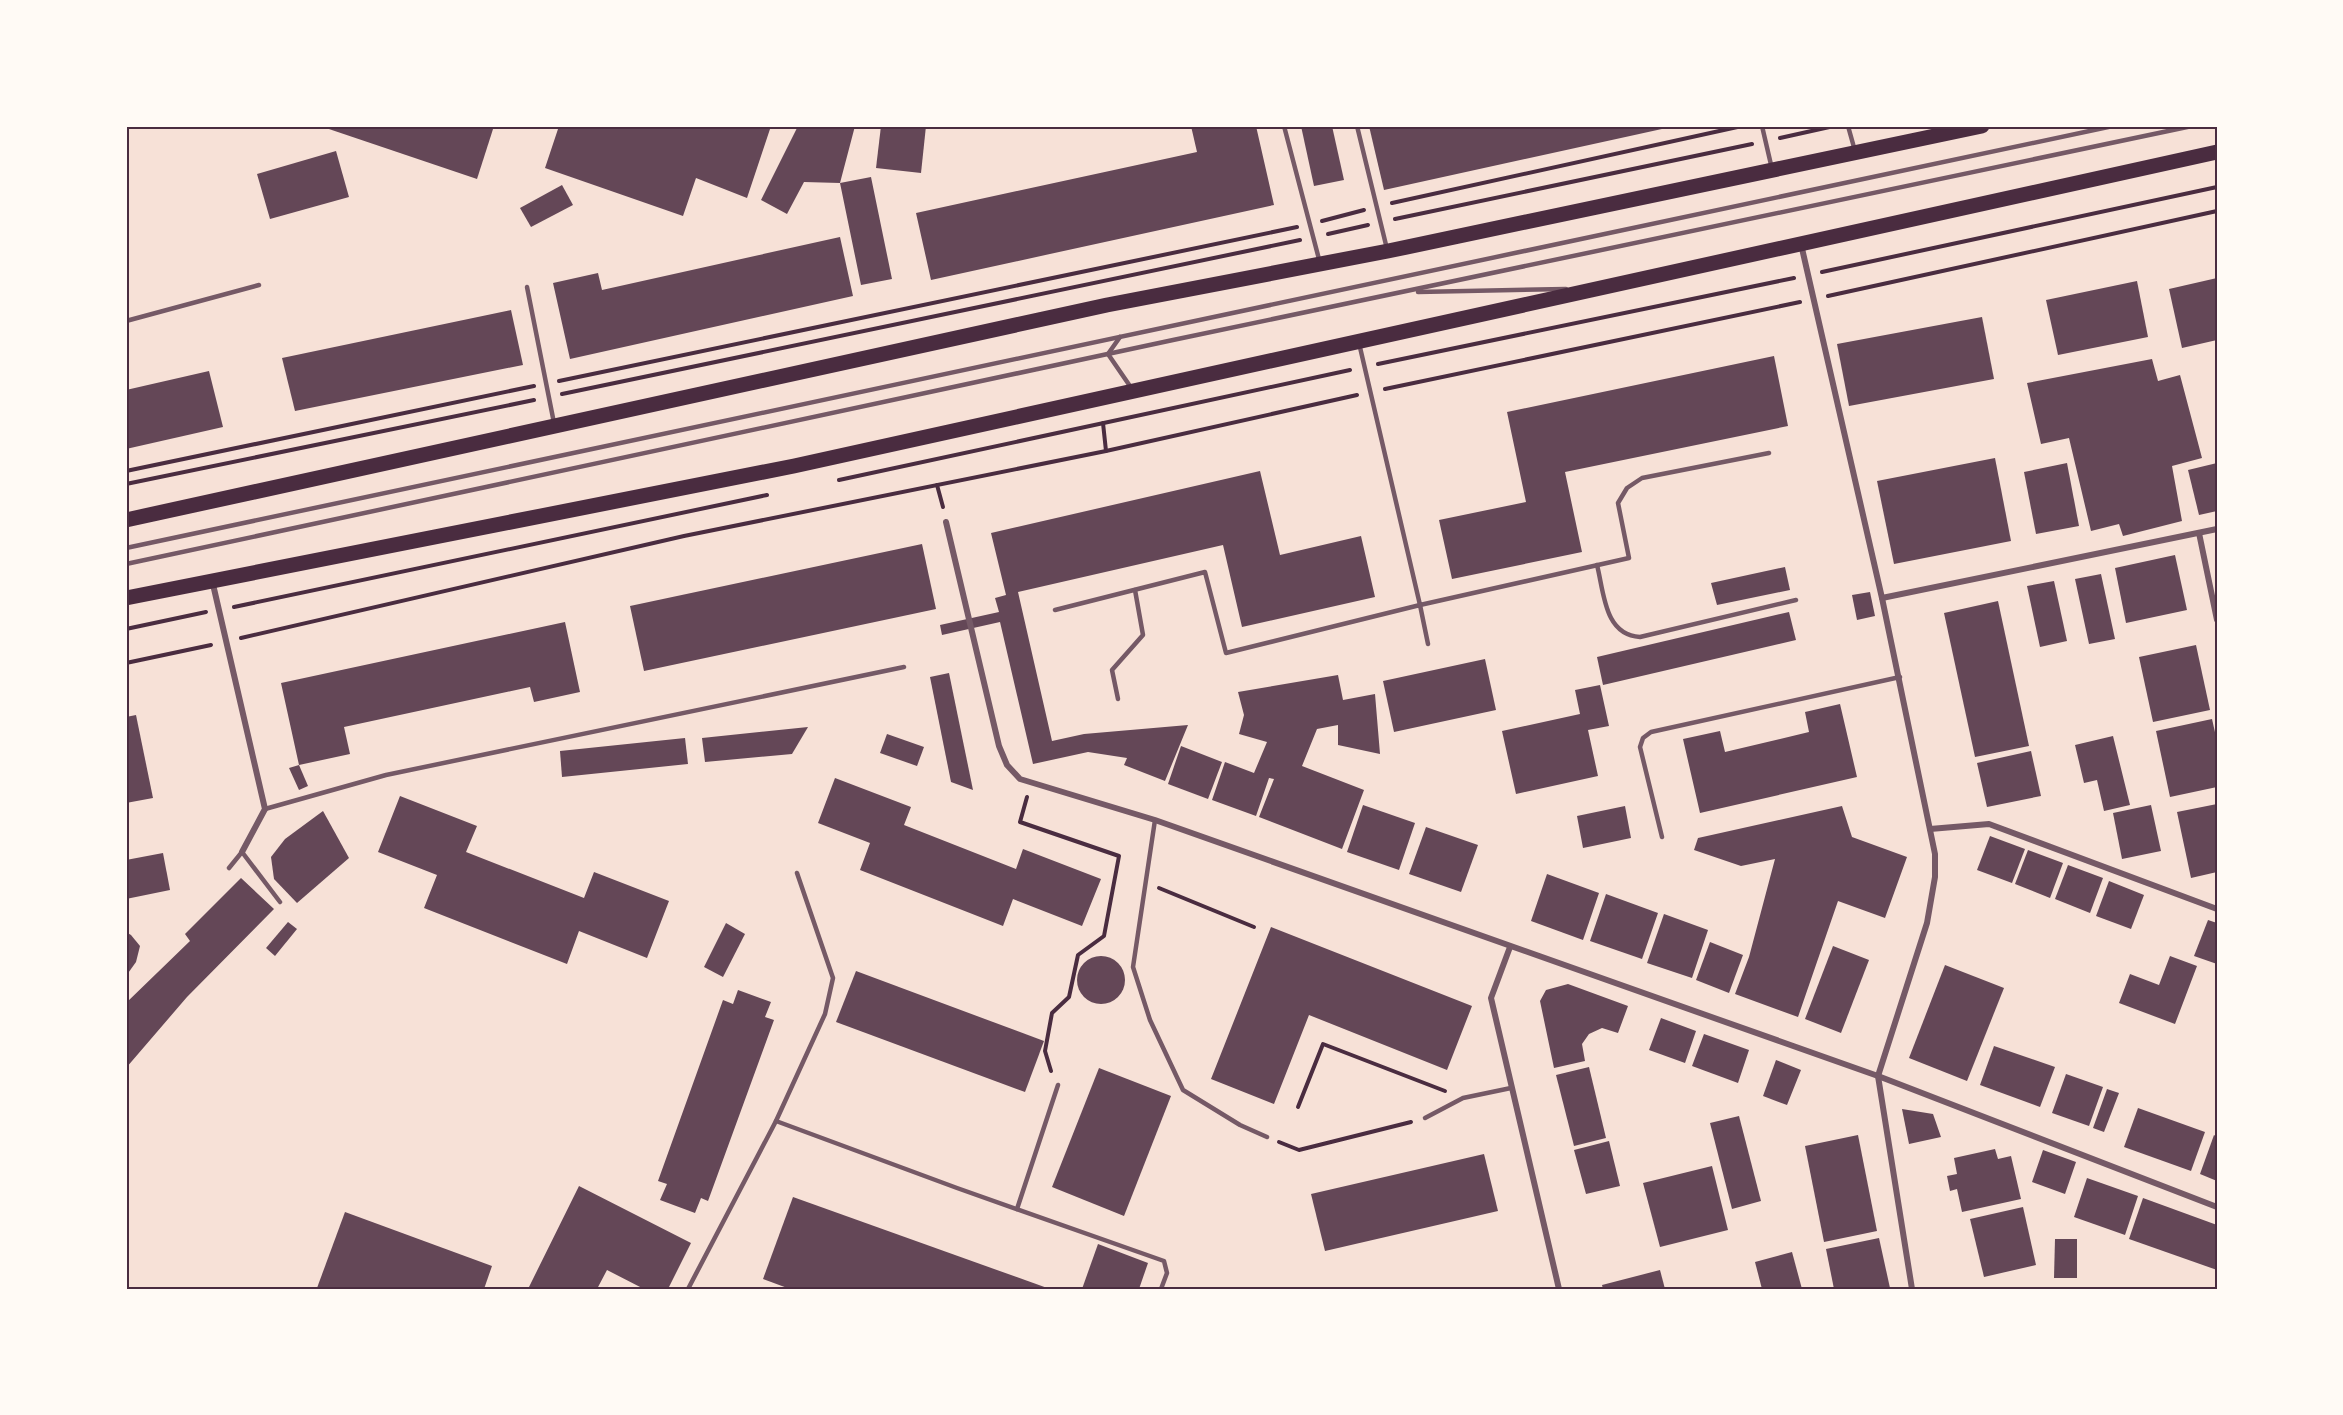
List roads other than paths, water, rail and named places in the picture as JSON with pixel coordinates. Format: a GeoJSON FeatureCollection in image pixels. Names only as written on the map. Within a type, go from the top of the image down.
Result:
{"type":"FeatureCollection","features":[{"type":"Feature","properties":{"kind":"main road"},"geometry":{"type":"LineString","coordinates":[[126,520],[1107,305],[1321,265],[1772,172],[1982,126]]}},
{"type":"Feature","properties":{"kind":"main road"},"geometry":{"type":"LineString","coordinates":[[126,598],[212,579],[794,466],[1134,392],[1591,288],[2217,152]]}},
{"type":"Feature","properties":{"kind":"street"},"geometry":{"type":"LineString","coordinates":[[1801,243],[1900,677],[1935,854],[1932,900],[1878,1076],[1912,1289]]}},
{"type":"Feature","properties":{"kind":"street"},"geometry":{"type":"LineString","coordinates":[[946,522],[1004,759],[1015,776],[1032,785],[1155,820],[1878,1076],[2217,1207]]}},
{"type":"Feature","properties":{"kind":"street"},"geometry":{"type":"LineString","coordinates":[[1882,598],[2217,529]]}},
{"type":"Feature","properties":{"kind":"street"},"geometry":{"type":"LineString","coordinates":[[2199,533],[2217,620]]}},
{"type":"Feature","properties":{"kind":"street"},"geometry":{"type":"LineString","coordinates":[[212,579],[265,809],[242,852]]}},
{"type":"Feature","properties":{"kind":"street"},"geometry":{"type":"LineString","coordinates":[[1930,829],[1989,824],[2217,909]]}},
{"type":"Feature","properties":{"kind":"street"},"geometry":{"type":"LineString","coordinates":[[1510,947],[1491,998],[1559,1289]]}},
{"type":"Feature","properties":{"kind":"lane"},"geometry":{"type":"LineString","coordinates":[[1284,126],[1321,265]]}},
{"type":"Feature","properties":{"kind":"lane"},"geometry":{"type":"LineString","coordinates":[[1357,126],[1388,251]]}},
{"type":"Feature","properties":{"kind":"lane"},"geometry":{"type":"LineString","coordinates":[[1762,126],[1772,172]]}},
{"type":"Feature","properties":{"kind":"lane"},"geometry":{"type":"LineString","coordinates":[[1848,126],[1856,153]]}},
{"type":"Feature","properties":{"kind":"lane"},"geometry":{"type":"LineString","coordinates":[[126,548],[2113,126]]}},
{"type":"Feature","properties":{"kind":"lane"},"geometry":{"type":"LineString","coordinates":[[126,564],[1107,354],[2192,126]]}},
{"type":"Feature","properties":{"kind":"lane"},"geometry":{"type":"LineString","coordinates":[[126,321],[259,285]]}},
{"type":"Feature","properties":{"kind":"lane"},"geometry":{"type":"LineString","coordinates":[[527,287],[554,426]]}},
{"type":"Feature","properties":{"kind":"lane"},"geometry":{"type":"LineString","coordinates":[[1407,292],[1591,288]]}},
{"type":"Feature","properties":{"kind":"lane"},"geometry":{"type":"LineString","coordinates":[[1107,354],[1120,337]]}},
{"type":"Feature","properties":{"kind":"lane"},"geometry":{"type":"LineString","coordinates":[[1358,340],[1428,644]]}},
{"type":"Feature","properties":{"kind":"lane"},"geometry":{"type":"LineString","coordinates":[[1107,354],[1134,392]]}},
{"type":"Feature","properties":{"kind":"lane"},"geometry":{"type":"LineString","coordinates":[[1055,610],[1205,573],[1226,653],[1420,605],[1629,558],[1618,503],[1627,488],[1642,478],[1769,453]]}},
{"type":"Feature","properties":{"kind":"lane"},"geometry":{"type":"LineString","coordinates":[[1597,565],[1612,622],[1624,634],[1632,636],[1640,637],[1796,600]]}},
{"type":"Feature","properties":{"kind":"lane"},"geometry":{"type":"LineString","coordinates":[[1118,699],[1112,670],[1143,635],[1135,590]]}},
{"type":"Feature","properties":{"kind":"lane"},"geometry":{"type":"LineString","coordinates":[[265,809],[386,775],[904,667]]}},
{"type":"Feature","properties":{"kind":"lane"},"geometry":{"type":"LineString","coordinates":[[1662,837],[1640,747],[1643,738],[1651,732],[1900,677]]}},
{"type":"Feature","properties":{"kind":"lane"},"geometry":{"type":"LineString","coordinates":[[1155,820],[1133,967],[1150,1020],[1183,1090],[1240,1125],[1268,1137]]}},
{"type":"Feature","properties":{"kind":"lane"},"geometry":{"type":"LineString","coordinates":[[229,868],[242,852],[280,902]]}},
{"type":"Feature","properties":{"kind":"lane"},"geometry":{"type":"LineString","coordinates":[[688,1289],[776,1121],[825,1014],[833,978],[797,873]]}},
{"type":"Feature","properties":{"kind":"lane"},"geometry":{"type":"LineString","coordinates":[[1017,1209],[1058,1085]]}},
{"type":"Feature","properties":{"kind":"lane"},"geometry":{"type":"LineString","coordinates":[[1425,1118],[1463,1098],[1511,1088]]}},
{"type":"Feature","properties":{"kind":"lane"},"geometry":{"type":"LineString","coordinates":[[776,1121],[1164,1261],[1167,1273],[1161,1289]]}}]}
